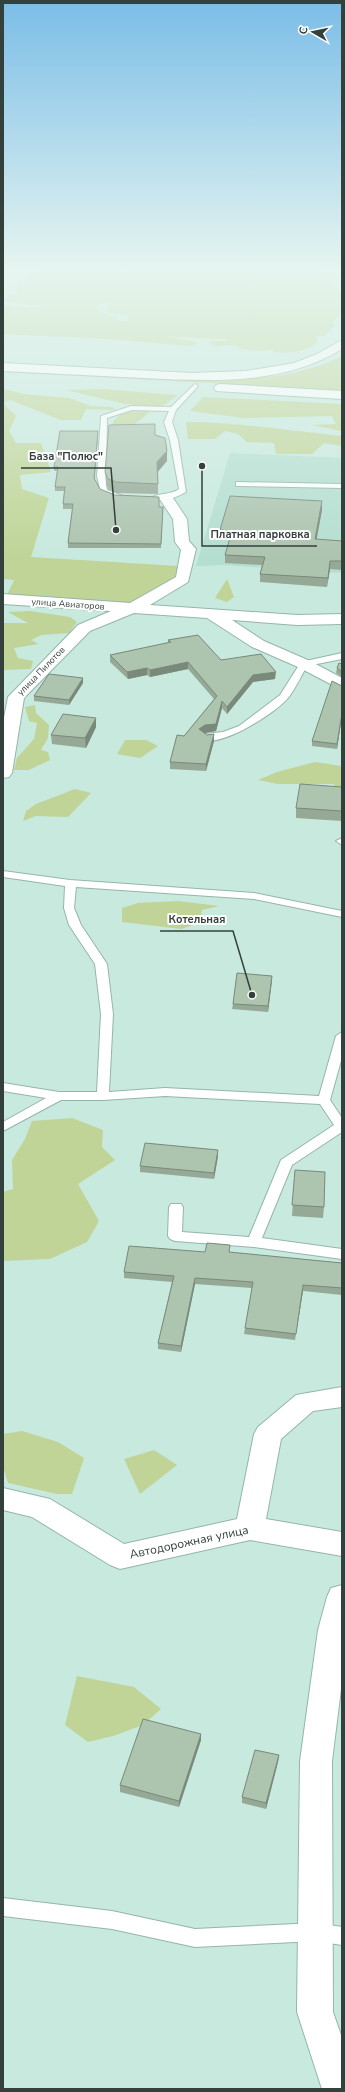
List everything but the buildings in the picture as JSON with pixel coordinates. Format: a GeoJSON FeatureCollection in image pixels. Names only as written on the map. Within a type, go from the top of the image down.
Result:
{"type":"FeatureCollection","features":[{"type":"Feature","properties":{"kind":"street"},"geometry":{"type":"LineString","coordinates":[[3,367],[200,376],[240,375],[282,369],[303,364]]}},
{"type":"Feature","properties":{"kind":"street"},"geometry":{"type":"LineString","coordinates":[[3,375],[342,395]]}},
{"type":"Feature","properties":{"kind":"street","name":"улица Пилотов"},"geometry":{"type":"LineString","coordinates":[[3,773],[4,756],[16,697],[84,628],[133,608],[183,579],[189,549],[182,542],[180,519],[159,497]]}},
{"type":"Feature","properties":{"kind":"street","name":"улица Авиаторов"},"geometry":{"type":"LineString","coordinates":[[3,599],[133,608]]}},
{"type":"Feature","properties":{"kind":"street","name":"улица Пилотов"},"geometry":{"type":"LineString","coordinates":[[133,608],[297,620],[342,619]]}},
{"type":"Feature","properties":{"kind":"street"},"geometry":{"type":"LineString","coordinates":[[212,614],[258,644],[304,664],[342,685]]}},
{"type":"Feature","properties":{"kind":"street"},"geometry":{"type":"LineString","coordinates":[[250,1528],[268,1434],[306,1402],[342,1396]]}},
{"type":"Feature","properties":{"kind":"street","name":"Автодорожная улица"},"geometry":{"type":"LineString","coordinates":[[3,1499],[40,1507],[120,1557],[250,1528],[342,1544]]}},
{"type":"Feature","properties":{"kind":"street"},"geometry":{"type":"LineString","coordinates":[[341,2089],[315,2012],[329,1934],[316,1761],[332,1630],[342,1597]]}},
{"type":"Feature","properties":{"kind":"lane"},"geometry":{"type":"LineString","coordinates":[[159,497],[177,494],[183,490],[174,440],[168,422],[173,409],[191,392],[195,386]]}},
{"type":"Feature","properties":{"kind":"lane"},"geometry":{"type":"LineString","coordinates":[[130,496],[115,496],[104,491],[100,484],[104,435],[103,417],[130,408],[173,409]]}},
{"type":"Feature","properties":{"kind":"lane"},"geometry":{"type":"LineString","coordinates":[[239,484],[342,486]]}},
{"type":"Feature","properties":{"kind":"lane"},"geometry":{"type":"LineString","coordinates":[[205,737],[225,735],[242,728],[284,697],[304,664],[341,655]]}},
{"type":"Feature","properties":{"kind":"lane"},"geometry":{"type":"LineString","coordinates":[[3,874],[71,883],[254,896],[342,914]]}},
{"type":"Feature","properties":{"kind":"lane"},"geometry":{"type":"LineString","coordinates":[[71,883],[69,908],[75,925],[101,964],[107,1014],[103,1096]]}},
{"type":"Feature","properties":{"kind":"lane"},"geometry":{"type":"LineString","coordinates":[[254,1242],[286,1163],[341,1127],[324,1100],[342,1036]]}},
{"type":"Feature","properties":{"kind":"lane"},"geometry":{"type":"LineString","coordinates":[[3,1087],[60,1096],[103,1096],[164,1092],[324,1100]]}},
{"type":"Feature","properties":{"kind":"lane"},"geometry":{"type":"LineString","coordinates":[[3,1127],[60,1096]]}},
{"type":"Feature","properties":{"kind":"lane"},"geometry":{"type":"LineString","coordinates":[[176,1207],[175,1236],[254,1242],[342,1254]]}},
{"type":"Feature","properties":{"kind":"lane"},"geometry":{"type":"LineString","coordinates":[[3,1908],[112,1920],[195,1938],[329,1934]]}},
{"type":"Feature","properties":{"kind":"shaded area"},"geometry":{"type":"Polygon","coordinates":[[[230,453],[342,458],[342,573],[224,565],[196,566],[230,453]]]}},
{"type":"Feature","properties":{"kind":"green space"},"geometry":{"type":"Polygon","coordinates":[[[324,364],[342,364],[342,390],[3,372],[3,370],[212,380],[267,377],[293,373],[324,364]]]}},
{"type":"Feature","properties":{"kind":"green space"},"geometry":{"type":"Polygon","coordinates":[[[3,389],[24,394],[69,398],[91,406],[112,407],[116,410],[86,409],[81,420],[61,420],[10,400],[3,403],[3,389]]]}},
{"type":"Feature","properties":{"kind":"green space"},"geometry":{"type":"Polygon","coordinates":[[[103,389],[178,395],[161,407],[125,404],[66,390],[103,389]]]}},
{"type":"Feature","properties":{"kind":"green space"},"geometry":{"type":"Polygon","coordinates":[[[203,397],[342,404],[342,431],[312,425],[336,424],[332,416],[243,418],[190,411],[203,397]]]}},
{"type":"Feature","properties":{"kind":"green space"},"geometry":{"type":"Polygon","coordinates":[[[3,403],[16,416],[9,431],[16,443],[41,443],[51,472],[20,475],[22,489],[49,498],[31,557],[178,566],[174,579],[152,593],[123,605],[46,596],[7,595],[14,580],[3,579],[3,403]]]}},
{"type":"Feature","properties":{"kind":"green space"},"geometry":{"type":"Polygon","coordinates":[[[151,411],[130,428],[112,427],[113,421],[123,412],[151,411]]]}},
{"type":"Feature","properties":{"kind":"green space"},"geometry":{"type":"Polygon","coordinates":[[[186,422],[244,425],[342,436],[342,446],[324,443],[312,454],[276,454],[274,443],[247,442],[238,434],[225,431],[215,439],[188,439],[186,422]]]}},
{"type":"Feature","properties":{"kind":"green space"},"geometry":{"type":"Polygon","coordinates":[[[227,579],[234,597],[227,602],[215,598],[227,579]]]}},
{"type":"Feature","properties":{"kind":"green space"},"geometry":{"type":"Polygon","coordinates":[[[30,611],[70,617],[77,622],[69,633],[41,635],[31,640],[39,644],[14,648],[18,658],[33,661],[31,669],[3,670],[3,623],[28,623],[8,612],[30,611]]]}},
{"type":"Feature","properties":{"kind":"green space"},"geometry":{"type":"Polygon","coordinates":[[[35,705],[36,713],[49,725],[48,738],[41,750],[48,752],[50,760],[29,770],[14,770],[17,758],[34,739],[37,723],[29,721],[25,707],[35,705]]]}},
{"type":"Feature","properties":{"kind":"green space"},"geometry":{"type":"Polygon","coordinates":[[[125,740],[146,740],[158,746],[140,758],[117,754],[125,740]]]}},
{"type":"Feature","properties":{"kind":"green space"},"geometry":{"type":"Polygon","coordinates":[[[315,762],[342,766],[342,792],[333,784],[278,784],[258,780],[277,772],[315,762]]]}},
{"type":"Feature","properties":{"kind":"green space"},"geometry":{"type":"Polygon","coordinates":[[[75,789],[91,793],[68,817],[36,816],[23,821],[26,811],[36,804],[75,789]]]}},
{"type":"Feature","properties":{"kind":"green space"},"geometry":{"type":"Polygon","coordinates":[[[178,901],[219,906],[202,910],[200,923],[181,929],[122,922],[122,908],[138,903],[178,901]]]}},
{"type":"Feature","properties":{"kind":"green space"},"geometry":{"type":"Polygon","coordinates":[[[72,1118],[103,1130],[102,1147],[115,1160],[78,1184],[99,1221],[87,1242],[50,1259],[3,1261],[3,1192],[13,1189],[12,1160],[25,1139],[32,1121],[72,1118]]]}},
{"type":"Feature","properties":{"kind":"green space"},"geometry":{"type":"Polygon","coordinates":[[[22,1431],[58,1442],[84,1458],[72,1494],[57,1494],[8,1483],[3,1467],[3,1434],[22,1431]]]}},
{"type":"Feature","properties":{"kind":"green space"},"geometry":{"type":"Polygon","coordinates":[[[154,1450],[177,1465],[140,1494],[124,1459],[154,1450]]]}},
{"type":"Feature","properties":{"kind":"green space"},"geometry":{"type":"Polygon","coordinates":[[[77,1676],[134,1687],[161,1709],[143,1725],[113,1736],[88,1742],[65,1725],[77,1676]]]}},
{"type":"Feature","properties":{"kind":"place","name":"Платная парковка"},"geometry":{"type":"Point","coordinates":[202,466]}},
{"type":"Feature","properties":{"kind":"place","name":"База \"Полюс\""},"geometry":{"type":"Point","coordinates":[116,530]}},
{"type":"Feature","properties":{"kind":"place","name":"Котельная"},"geometry":{"type":"Point","coordinates":[252,995]}}]}
